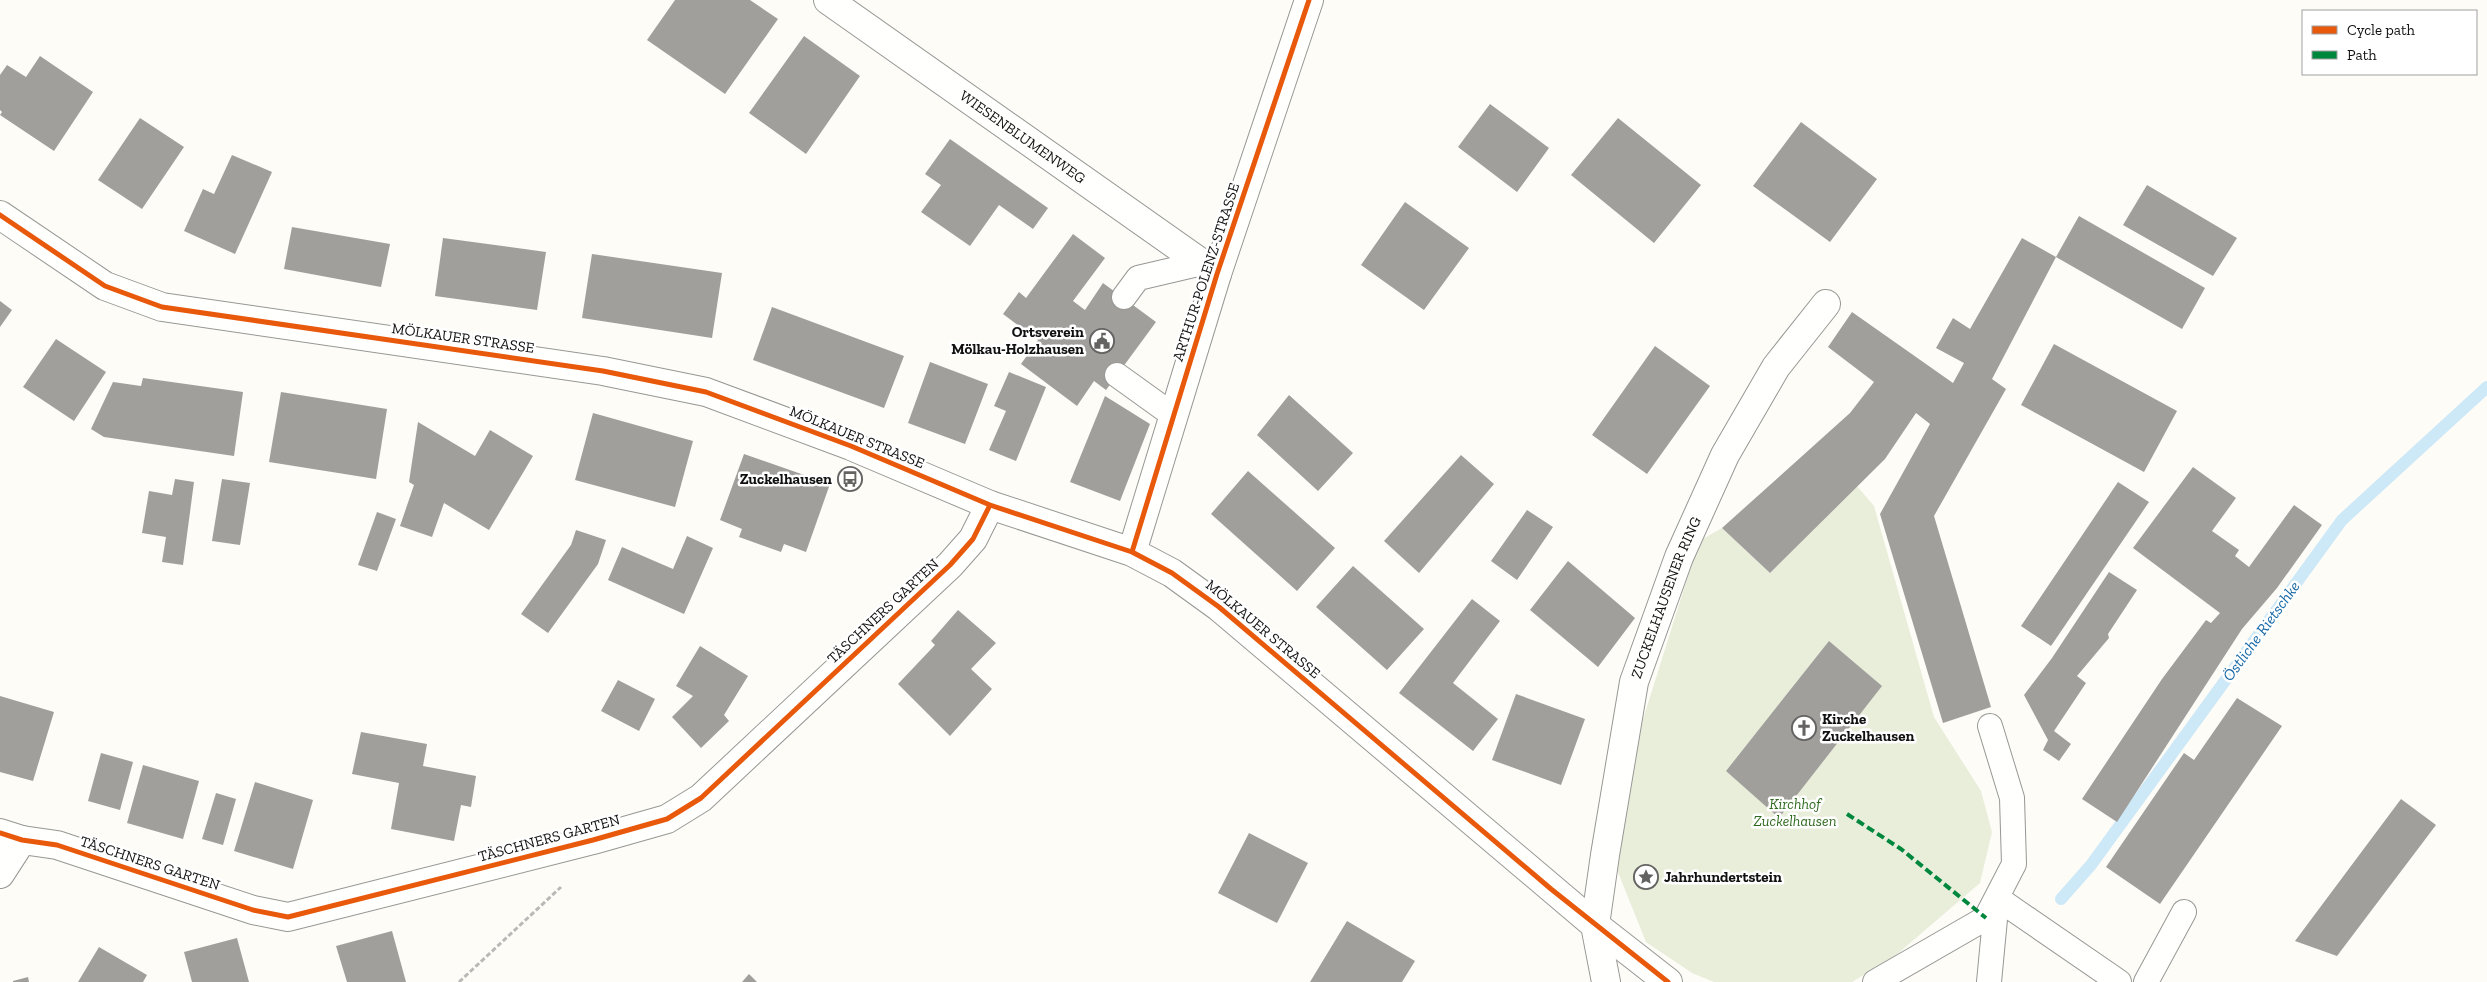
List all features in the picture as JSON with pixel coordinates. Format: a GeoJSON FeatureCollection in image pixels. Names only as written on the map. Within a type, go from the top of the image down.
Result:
{"type":"FeatureCollection","features":[{"type":"Feature","properties":{"kind":"street","name":"WIESENBLUMENWEG"},"geometry":{"type":"LineString","coordinates":[[828,0],[1209,268]]}},
{"type":"Feature","properties":{"kind":"street","name":"ARTHUR-POLENZ-STRASSE"},"geometry":{"type":"LineString","coordinates":[[1132,552],[1174,416],[1209,268],[1309,0]]}},
{"type":"Feature","properties":{"kind":"street","name":"MÖLKAUER STRASSE"},"geometry":{"type":"LineString","coordinates":[[0,215],[105,286],[162,307],[603,371],[706,392],[851,446],[990,505],[1132,552],[1172,573],[1219,607],[1595,925]]}},
{"type":"Feature","properties":{"kind":"street","name":"ZUCKELHAUSENER RING"},"geometry":{"type":"LineString","coordinates":[[1606,982],[1595,925],[1634,682],[1678,557],[1725,455],[1771,375],[1826,304]]}},
{"type":"Feature","properties":{"kind":"street","name":"TÄSCHNERS GARTEN"},"geometry":{"type":"LineString","coordinates":[[0,874],[11,836],[57,845],[254,910],[288,917],[564,848],[667,819],[701,798],[950,565],[973,540],[990,505]]}},
{"type":"Feature","properties":{"kind":"street"},"geometry":{"type":"LineString","coordinates":[[1595,925],[1668,982]]}},
{"type":"Feature","properties":{"kind":"lane"},"geometry":{"type":"LineString","coordinates":[[1124,297],[1138,278],[1209,268]]}},
{"type":"Feature","properties":{"kind":"lane"},"geometry":{"type":"LineString","coordinates":[[1117,376],[1174,416]]}},
{"type":"Feature","properties":{"kind":"lane"},"geometry":{"type":"LineString","coordinates":[[1875,982],[1986,918],[2014,864],[2012,798],[1990,726]]}},
{"type":"Feature","properties":{"kind":"lane"},"geometry":{"type":"LineString","coordinates":[[1988,982],[1996,898]]}},
{"type":"Feature","properties":{"kind":"lane"},"geometry":{"type":"LineString","coordinates":[[1996,898],[2119,982]]}},
{"type":"Feature","properties":{"kind":"lane"},"geometry":{"type":"LineString","coordinates":[[2146,982],[2184,912]]}},
{"type":"Feature","properties":{"kind":"path"},"geometry":{"type":"LineString","coordinates":[[459,982],[564,884]]}},
{"type":"Feature","properties":{"kind":"green space","name":"Kirchhof Zuckelhausen"},"geometry":{"type":"Polygon","coordinates":[[[1857,486],[1874,506],[1934,717],[1981,791],[1992,832],[1980,883],[1895,956],[1852,982],[1714,982],[1692,973],[1646,942],[1615,865],[1639,732],[1699,541],[1722,528],[1770,573],[1857,486]]]}},
{"type":"Feature","properties":{"kind":"building"},"geometry":{"type":"Polygon","coordinates":[[[675,0],[750,0],[778,19],[725,94],[647,40],[675,0]]]}},
{"type":"Feature","properties":{"kind":"building"},"geometry":{"type":"Polygon","coordinates":[[[804,36],[860,76],[806,154],[749,113],[804,36]]]}},
{"type":"Feature","properties":{"kind":"building"},"geometry":{"type":"Polygon","coordinates":[[[40,56],[93,92],[54,151],[0,115],[2,112],[0,110],[0,75],[7,65],[26,77],[40,56]]]}},
{"type":"Feature","properties":{"kind":"building"},"geometry":{"type":"Polygon","coordinates":[[[1490,104],[1549,148],[1517,192],[1458,147],[1490,104]]]}},
{"type":"Feature","properties":{"kind":"building"},"geometry":{"type":"Polygon","coordinates":[[[140,118],[184,147],[142,209],[98,180],[140,118]]]}},
{"type":"Feature","properties":{"kind":"building"},"geometry":{"type":"Polygon","coordinates":[[[1618,118],[1701,185],[1654,243],[1571,175],[1618,118]]]}},
{"type":"Feature","properties":{"kind":"building"},"geometry":{"type":"Polygon","coordinates":[[[1801,122],[1877,179],[1830,242],[1753,186],[1801,122]]]}},
{"type":"Feature","properties":{"kind":"building"},"geometry":{"type":"Polygon","coordinates":[[[950,139],[1048,208],[1033,229],[999,205],[970,246],[921,212],[941,185],[925,174],[950,139]]]}},
{"type":"Feature","properties":{"kind":"building"},"geometry":{"type":"Polygon","coordinates":[[[232,155],[272,172],[235,254],[184,231],[203,189],[214,194],[232,155]]]}},
{"type":"Feature","properties":{"kind":"building"},"geometry":{"type":"Polygon","coordinates":[[[2147,185],[2237,238],[2213,276],[2123,225],[2147,185]]]}},
{"type":"Feature","properties":{"kind":"building"},"geometry":{"type":"Polygon","coordinates":[[[1405,202],[1469,248],[1424,310],[1361,265],[1405,202]]]}},
{"type":"Feature","properties":{"kind":"building"},"geometry":{"type":"Polygon","coordinates":[[[2079,216],[2205,288],[2182,329],[2056,257],[2079,216]]]}},
{"type":"Feature","properties":{"kind":"building"},"geometry":{"type":"Polygon","coordinates":[[[292,227],[390,244],[381,287],[284,269],[292,227]]]}},
{"type":"Feature","properties":{"kind":"building"},"geometry":{"type":"Polygon","coordinates":[[[1073,234],[1105,258],[1073,301],[1085,310],[1103,283],[1156,322],[1106,390],[1094,381],[1077,406],[1021,364],[1038,340],[1003,314],[1019,292],[1026,298],[1073,234]]]}},
{"type":"Feature","properties":{"kind":"building"},"geometry":{"type":"Polygon","coordinates":[[[443,238],[546,252],[537,310],[435,296],[443,238]]]}},
{"type":"Feature","properties":{"kind":"building"},"geometry":{"type":"Polygon","coordinates":[[[2022,238],[2056,257],[1992,379],[2006,389],[1934,516],[1991,707],[1943,723],[1880,514],[1930,424],[1916,413],[1885,459],[1770,573],[1722,528],[1850,413],[1874,382],[1828,347],[1852,312],[1953,383],[1964,363],[1936,348],[1953,318],[1970,329],[2022,238]]]}},
{"type":"Feature","properties":{"kind":"building"},"geometry":{"type":"Polygon","coordinates":[[[592,254],[722,273],[712,338],[582,318],[592,254]]]}},
{"type":"Feature","properties":{"kind":"building"},"geometry":{"type":"Polygon","coordinates":[[[0,301],[12,310],[0,327],[0,301]]]}},
{"type":"Feature","properties":{"kind":"building"},"geometry":{"type":"Polygon","coordinates":[[[772,307],[904,356],[884,408],[753,360],[772,307]]]}},
{"type":"Feature","properties":{"kind":"building"},"geometry":{"type":"Polygon","coordinates":[[[56,339],[106,372],[74,421],[23,387],[56,339]]]}},
{"type":"Feature","properties":{"kind":"building"},"geometry":{"type":"Polygon","coordinates":[[[2054,344],[2177,411],[2144,472],[2021,405],[2054,344]]]}},
{"type":"Feature","properties":{"kind":"building"},"geometry":{"type":"Polygon","coordinates":[[[1655,346],[1710,386],[1647,474],[1592,435],[1655,346]]]}},
{"type":"Feature","properties":{"kind":"building"},"geometry":{"type":"Polygon","coordinates":[[[930,362],[988,384],[965,444],[908,423],[930,362]]]}},
{"type":"Feature","properties":{"kind":"building"},"geometry":{"type":"Polygon","coordinates":[[[1009,372],[1046,387],[1016,461],[989,450],[1006,411],[994,406],[1009,372]]]}},
{"type":"Feature","properties":{"kind":"building"},"geometry":{"type":"Polygon","coordinates":[[[143,378],[243,392],[234,456],[104,437],[91,429],[113,382],[141,386],[143,378]]]}},
{"type":"Feature","properties":{"kind":"building"},"geometry":{"type":"Polygon","coordinates":[[[281,392],[387,409],[376,479],[269,462],[281,392]]]}},
{"type":"Feature","properties":{"kind":"building"},"geometry":{"type":"Polygon","coordinates":[[[1289,395],[1353,453],[1318,491],[1257,435],[1289,395]]]}},
{"type":"Feature","properties":{"kind":"building"},"geometry":{"type":"Polygon","coordinates":[[[1105,396],[1150,424],[1120,501],[1070,482],[1105,396]]]}},
{"type":"Feature","properties":{"kind":"building"},"geometry":{"type":"Polygon","coordinates":[[[593,413],[693,441],[675,507],[575,480],[593,413]]]}},
{"type":"Feature","properties":{"kind":"building"},"geometry":{"type":"Polygon","coordinates":[[[418,422],[475,456],[490,430],[533,456],[489,530],[444,503],[432,537],[400,526],[414,485],[409,482],[418,422]]]}},
{"type":"Feature","properties":{"kind":"building"},"geometry":{"type":"Polygon","coordinates":[[[744,454],[830,484],[806,552],[784,544],[781,552],[739,537],[742,529],[720,520],[744,454]]]}},
{"type":"Feature","properties":{"kind":"building"},"geometry":{"type":"Polygon","coordinates":[[[1461,455],[1494,484],[1419,573],[1384,541],[1461,455]]]}},
{"type":"Feature","properties":{"kind":"building"},"geometry":{"type":"Polygon","coordinates":[[[2193,467],[2236,498],[2212,531],[2239,550],[2235,556],[2249,567],[2294,505],[2322,525],[2277,588],[2242,629],[2117,822],[2082,799],[2162,679],[2206,620],[2211,623],[2220,613],[2133,548],[2193,467]]]}},
{"type":"Feature","properties":{"kind":"building"},"geometry":{"type":"Polygon","coordinates":[[[1248,471],[1335,548],[1297,591],[1211,514],[1248,471]]]}},
{"type":"Feature","properties":{"kind":"building"},"geometry":{"type":"Polygon","coordinates":[[[175,479],[194,482],[183,565],[162,562],[166,537],[142,533],[149,491],[172,495],[175,479]]]}},
{"type":"Feature","properties":{"kind":"building"},"geometry":{"type":"Polygon","coordinates":[[[222,479],[250,483],[240,545],[212,541],[222,479]]]}},
{"type":"Feature","properties":{"kind":"building"},"geometry":{"type":"Polygon","coordinates":[[[2118,482],[2149,502],[2051,646],[2021,626],[2118,482]]]}},
{"type":"Feature","properties":{"kind":"building"},"geometry":{"type":"Polygon","coordinates":[[[1527,510],[1553,527],[1517,580],[1491,561],[1527,510]]]}},
{"type":"Feature","properties":{"kind":"building"},"geometry":{"type":"Polygon","coordinates":[[[377,512],[396,519],[377,571],[358,565],[377,512]]]}},
{"type":"Feature","properties":{"kind":"building"},"geometry":{"type":"Polygon","coordinates":[[[576,530],[606,540],[598,564],[548,633],[521,614],[571,545],[576,530]]]}},
{"type":"Feature","properties":{"kind":"building"},"geometry":{"type":"Polygon","coordinates":[[[687,536],[713,548],[684,614],[608,580],[622,547],[673,569],[687,536]]]}},
{"type":"Feature","properties":{"kind":"building"},"geometry":{"type":"Polygon","coordinates":[[[1568,561],[1635,618],[1598,667],[1530,610],[1568,561]]]}},
{"type":"Feature","properties":{"kind":"building"},"geometry":{"type":"Polygon","coordinates":[[[1353,566],[1424,629],[1387,670],[1316,607],[1353,566]]]}},
{"type":"Feature","properties":{"kind":"building"},"geometry":{"type":"Polygon","coordinates":[[[2109,572],[2137,590],[2108,634],[2109,638],[2077,676],[2086,683],[2054,731],[2071,744],[2059,761],[2043,750],[2048,740],[2024,695],[2052,658],[2109,572]]]}},
{"type":"Feature","properties":{"kind":"building"},"geometry":{"type":"Polygon","coordinates":[[[1472,599],[1500,621],[1453,683],[1498,719],[1473,751],[1399,693],[1472,599]]]}},
{"type":"Feature","properties":{"kind":"building"},"geometry":{"type":"Polygon","coordinates":[[[958,610],[996,643],[971,669],[992,689],[950,736],[898,684],[935,645],[931,641],[958,610]]]}},
{"type":"Feature","properties":{"kind":"building","name":"Kirche Zuckelhausen"},"geometry":{"type":"Polygon","coordinates":[[[1829,641],[1882,686],[1779,818],[1726,771],[1829,641]]]}},
{"type":"Feature","properties":{"kind":"building"},"geometry":{"type":"Polygon","coordinates":[[[700,646],[748,676],[724,715],[729,721],[701,748],[672,717],[693,696],[676,686],[700,646]]]}},
{"type":"Feature","properties":{"kind":"building"},"geometry":{"type":"Polygon","coordinates":[[[618,680],[655,699],[639,731],[601,711],[618,680]]]}},
{"type":"Feature","properties":{"kind":"building"},"geometry":{"type":"Polygon","coordinates":[[[1516,694],[1585,719],[1561,785],[1492,760],[1516,694]]]}},
{"type":"Feature","properties":{"kind":"building"},"geometry":{"type":"Polygon","coordinates":[[[0,696],[54,712],[33,781],[0,772],[0,696]]]}},
{"type":"Feature","properties":{"kind":"building"},"geometry":{"type":"Polygon","coordinates":[[[2237,698],[2282,726],[2160,904],[2106,867],[2184,753],[2194,760],[2237,698]]]}},
{"type":"Feature","properties":{"kind":"building"},"geometry":{"type":"Polygon","coordinates":[[[361,732],[427,744],[423,766],[476,776],[471,807],[461,805],[454,841],[391,829],[399,783],[352,774],[361,732]]]}},
{"type":"Feature","properties":{"kind":"building"},"geometry":{"type":"Polygon","coordinates":[[[101,753],[133,762],[120,810],[88,801],[101,753]]]}},
{"type":"Feature","properties":{"kind":"building"},"geometry":{"type":"Polygon","coordinates":[[[143,765],[199,781],[183,839],[127,823],[143,765]]]}},
{"type":"Feature","properties":{"kind":"building"},"geometry":{"type":"Polygon","coordinates":[[[255,782],[313,800],[293,869],[234,851],[255,782]]]}},
{"type":"Feature","properties":{"kind":"building"},"geometry":{"type":"Polygon","coordinates":[[[216,793],[236,799],[223,845],[202,839],[216,793]]]}},
{"type":"Feature","properties":{"kind":"building"},"geometry":{"type":"Polygon","coordinates":[[[2401,799],[2436,825],[2337,956],[2295,941],[2401,799]]]}},
{"type":"Feature","properties":{"kind":"building"},"geometry":{"type":"Polygon","coordinates":[[[1249,833],[1308,863],[1277,923],[1218,893],[1249,833]]]}},
{"type":"Feature","properties":{"kind":"building"},"geometry":{"type":"Polygon","coordinates":[[[1347,921],[1415,961],[1402,982],[1310,982],[1347,921]]]}},
{"type":"Feature","properties":{"kind":"building"},"geometry":{"type":"Polygon","coordinates":[[[392,931],[406,982],[347,982],[336,946],[392,931]]]}},
{"type":"Feature","properties":{"kind":"building"},"geometry":{"type":"Polygon","coordinates":[[[237,938],[249,982],[192,982],[184,952],[237,938]]]}},
{"type":"Feature","properties":{"kind":"building"},"geometry":{"type":"Polygon","coordinates":[[[99,947],[147,975],[143,982],[78,982],[99,947]]]}},
{"type":"Feature","properties":{"kind":"building"},"geometry":{"type":"Polygon","coordinates":[[[749,974],[757,982],[742,982],[749,974]]]}},
{"type":"Feature","properties":{"kind":"building"},"geometry":{"type":"Polygon","coordinates":[[[28,977],[29,982],[13,982],[13,981],[28,977]]]}},
{"type":"Feature","properties":{"kind":"waterway","name":"Östliche Rietschke"},"geometry":{"type":"LineString","coordinates":[[2061,899],[2091,865],[2342,520],[2487,387]]}},
{"type":"Feature","properties":{"kind":"marked path"},"geometry":{"type":"LineString","coordinates":[[1847,814],[1901,849],[1986,918]]}},
{"type":"Feature","properties":{"kind":"cycle path"},"geometry":{"type":"LineString","coordinates":[[1132,552],[1217,274],[1309,0]]}},
{"type":"Feature","properties":{"kind":"cycle path"},"geometry":{"type":"LineString","coordinates":[[0,215],[105,286],[162,307],[603,371],[706,392],[851,446],[990,505],[1132,552],[1172,573],[1219,607],[1551,889],[1668,982]]}},
{"type":"Feature","properties":{"kind":"cycle path"},"geometry":{"type":"LineString","coordinates":[[0,833],[22,840],[57,845],[253,910],[288,917],[593,840],[667,819],[701,798],[950,565],[973,539],[990,505]]}},
{"type":"Feature","properties":{"kind":"place","name":"Ortsverein Mölkau-Holzhausen"},"geometry":{"type":"Point","coordinates":[1102,341]}},
{"type":"Feature","properties":{"kind":"place","name":"Zuckelhausen"},"geometry":{"type":"Point","coordinates":[850,479]}},
{"type":"Feature","properties":{"kind":"place","name":"Kirche Zuckelhausen"},"geometry":{"type":"Point","coordinates":[1804,728]}},
{"type":"Feature","properties":{"kind":"place","name":"Jahrhundertstein"},"geometry":{"type":"Point","coordinates":[1646,877]}}]}
